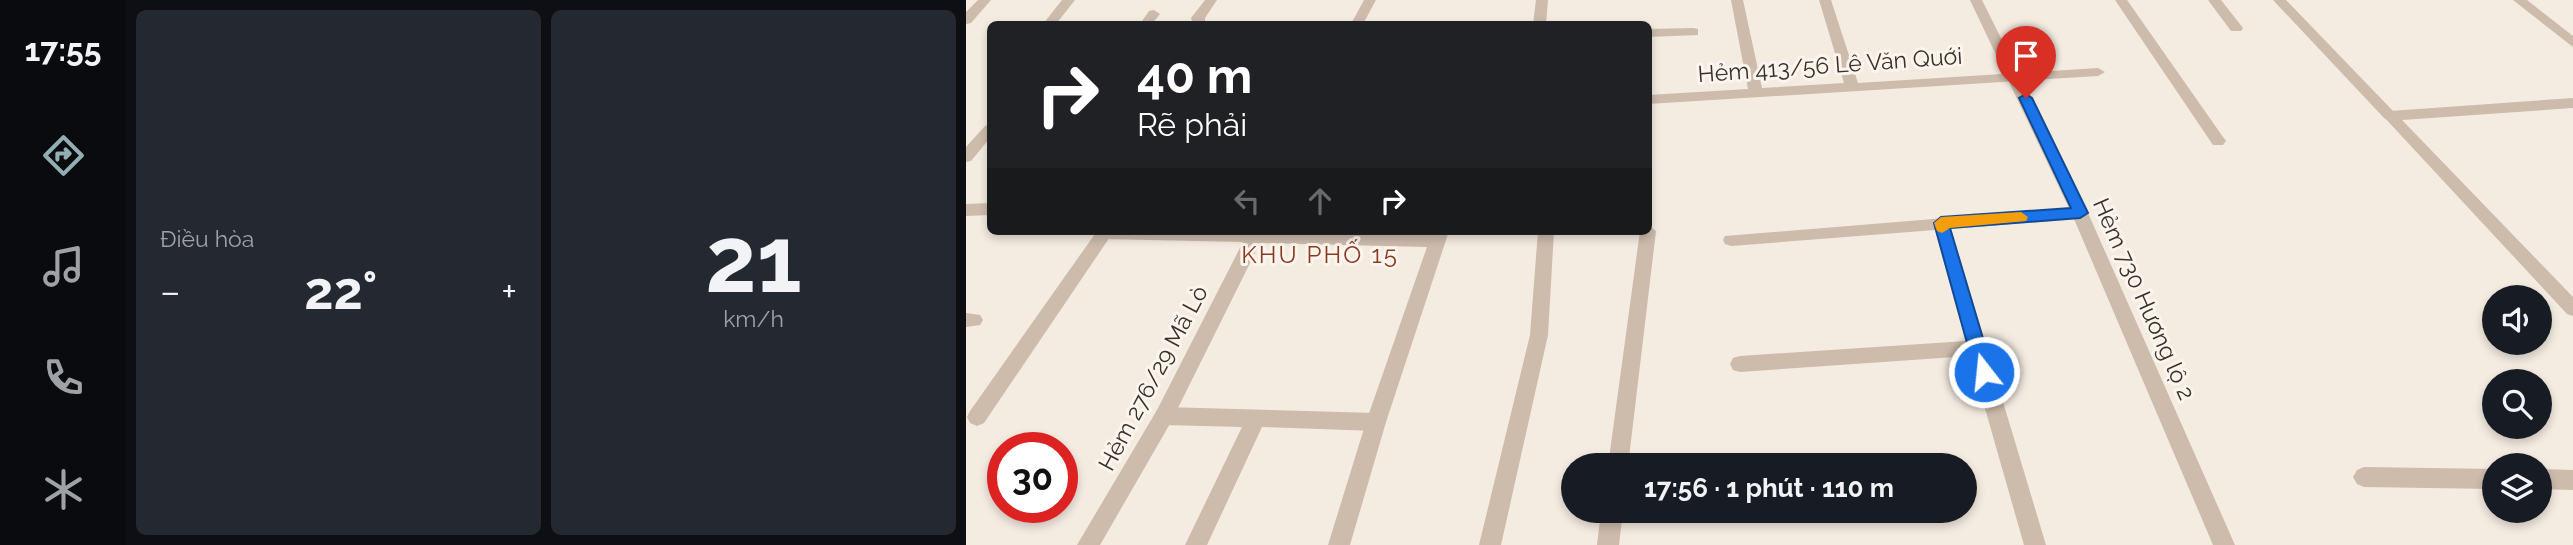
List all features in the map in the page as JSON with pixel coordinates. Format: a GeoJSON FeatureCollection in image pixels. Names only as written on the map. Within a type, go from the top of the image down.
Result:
{"type":"FeatureCollection","features":[{"type":"Feature","properties":{"kind":"street"},"geometry":{"type":"LineString","coordinates":[[966,20],[985,0]]}},
{"type":"Feature","properties":{"kind":"street"},"geometry":{"type":"LineString","coordinates":[[1053,19],[1069,0]]}},
{"type":"Feature","properties":{"kind":"street"},"geometry":{"type":"LineString","coordinates":[[1198,21],[1210,0]]}},
{"type":"Feature","properties":{"kind":"street"},"geometry":{"type":"LineString","coordinates":[[1359,21],[1370,0]]}},
{"type":"Feature","properties":{"kind":"street"},"geometry":{"type":"LineString","coordinates":[[1541,21],[1542,0]]}},
{"type":"Feature","properties":{"kind":"street"},"geometry":{"type":"LineString","coordinates":[[1737,0],[1756,93]]}},
{"type":"Feature","properties":{"kind":"street"},"geometry":{"type":"LineString","coordinates":[[1825,0],[1852,87]]}},
{"type":"Feature","properties":{"kind":"street","name":"Hẻm 730 Hương lộ 2"},"geometry":{"type":"LineString","coordinates":[[1976,0],[2015,75],[2080,213],[2224,545]]}},
{"type":"Feature","properties":{"kind":"street"},"geometry":{"type":"LineString","coordinates":[[2121,0],[2218,141]]}},
{"type":"Feature","properties":{"kind":"street"},"geometry":{"type":"LineString","coordinates":[[2214,0],[2236,28]]}},
{"type":"Feature","properties":{"kind":"street"},"geometry":{"type":"LineString","coordinates":[[2279,0],[2573,309]]}},
{"type":"Feature","properties":{"kind":"street"},"geometry":{"type":"LineString","coordinates":[[2519,0],[2573,43]]}},
{"type":"Feature","properties":{"kind":"street"},"geometry":{"type":"LineString","coordinates":[[1053,19],[1075,14]]}},
{"type":"Feature","properties":{"kind":"street"},"geometry":{"type":"LineString","coordinates":[[1652,33],[1693,32]]}},
{"type":"Feature","properties":{"kind":"street","name":"Hẻm 413/56 Lê Văn Quới"},"geometry":{"type":"LineString","coordinates":[[1652,100],[2015,75],[2098,72]]}},
{"type":"Feature","properties":{"kind":"street"},"geometry":{"type":"LineString","coordinates":[[2390,116],[2573,103]]}},
{"type":"Feature","properties":{"kind":"street"},"geometry":{"type":"LineString","coordinates":[[966,157],[987,132]]}},
{"type":"Feature","properties":{"kind":"street"},"geometry":{"type":"LineString","coordinates":[[966,209],[987,209]]}},
{"type":"Feature","properties":{"kind":"street"},"geometry":{"type":"LineString","coordinates":[[1731,240],[2080,213]]}},
{"type":"Feature","properties":{"kind":"street"},"geometry":{"type":"LineString","coordinates":[[1941,223],[2035,545]]}},
{"type":"Feature","properties":{"kind":"street"},"geometry":{"type":"LineString","coordinates":[[977,417],[1103,235]]}},
{"type":"Feature","properties":{"kind":"street","name":"Hẻm 276/29 Mã Lò"},"geometry":{"type":"LineString","coordinates":[[1088,545],[1164,416],[1254,235]]}},
{"type":"Feature","properties":{"kind":"street"},"geometry":{"type":"LineString","coordinates":[[1339,545],[1376,422],[1439,236],[1347,235]]}},
{"type":"Feature","properties":{"kind":"street"},"geometry":{"type":"LineString","coordinates":[[1490,545],[1539,335],[1546,235]]}},
{"type":"Feature","properties":{"kind":"street"},"geometry":{"type":"LineString","coordinates":[[1620,453],[1647,235]]}},
{"type":"Feature","properties":{"kind":"street"},"geometry":{"type":"LineString","coordinates":[[1740,364],[1977,348]]}},
{"type":"Feature","properties":{"kind":"street"},"geometry":{"type":"LineString","coordinates":[[1164,416],[1255,421],[1376,422]]}},
{"type":"Feature","properties":{"kind":"street"},"geometry":{"type":"LineString","coordinates":[[1196,545],[1255,421]]}},
{"type":"Feature","properties":{"kind":"street"},"geometry":{"type":"LineString","coordinates":[[2364,477],[2482,479]]}},
{"type":"Feature","properties":{"kind":"street"},"geometry":{"type":"LineString","coordinates":[[2552,479],[2573,480]]}},
{"type":"Feature","properties":{"kind":"street"},"geometry":{"type":"LineString","coordinates":[[1608,545],[1611,523]]}},
{"type":"Feature","properties":{"kind":"slow traffic"},"geometry":{"type":"LineString","coordinates":[[1942,227],[1941,223],[2021,217]]}},
{"type":"Feature","properties":{"kind":"district","name":"KHU PHỐ 15"},"geometry":{"type":"Point","coordinates":[1320,255]}},
{"type":"Feature","properties":{"kind":"route"},"geometry":{"type":"LineString","coordinates":[[1984,372],[1941,223],[2080,213],[2026,98]]}}]}
